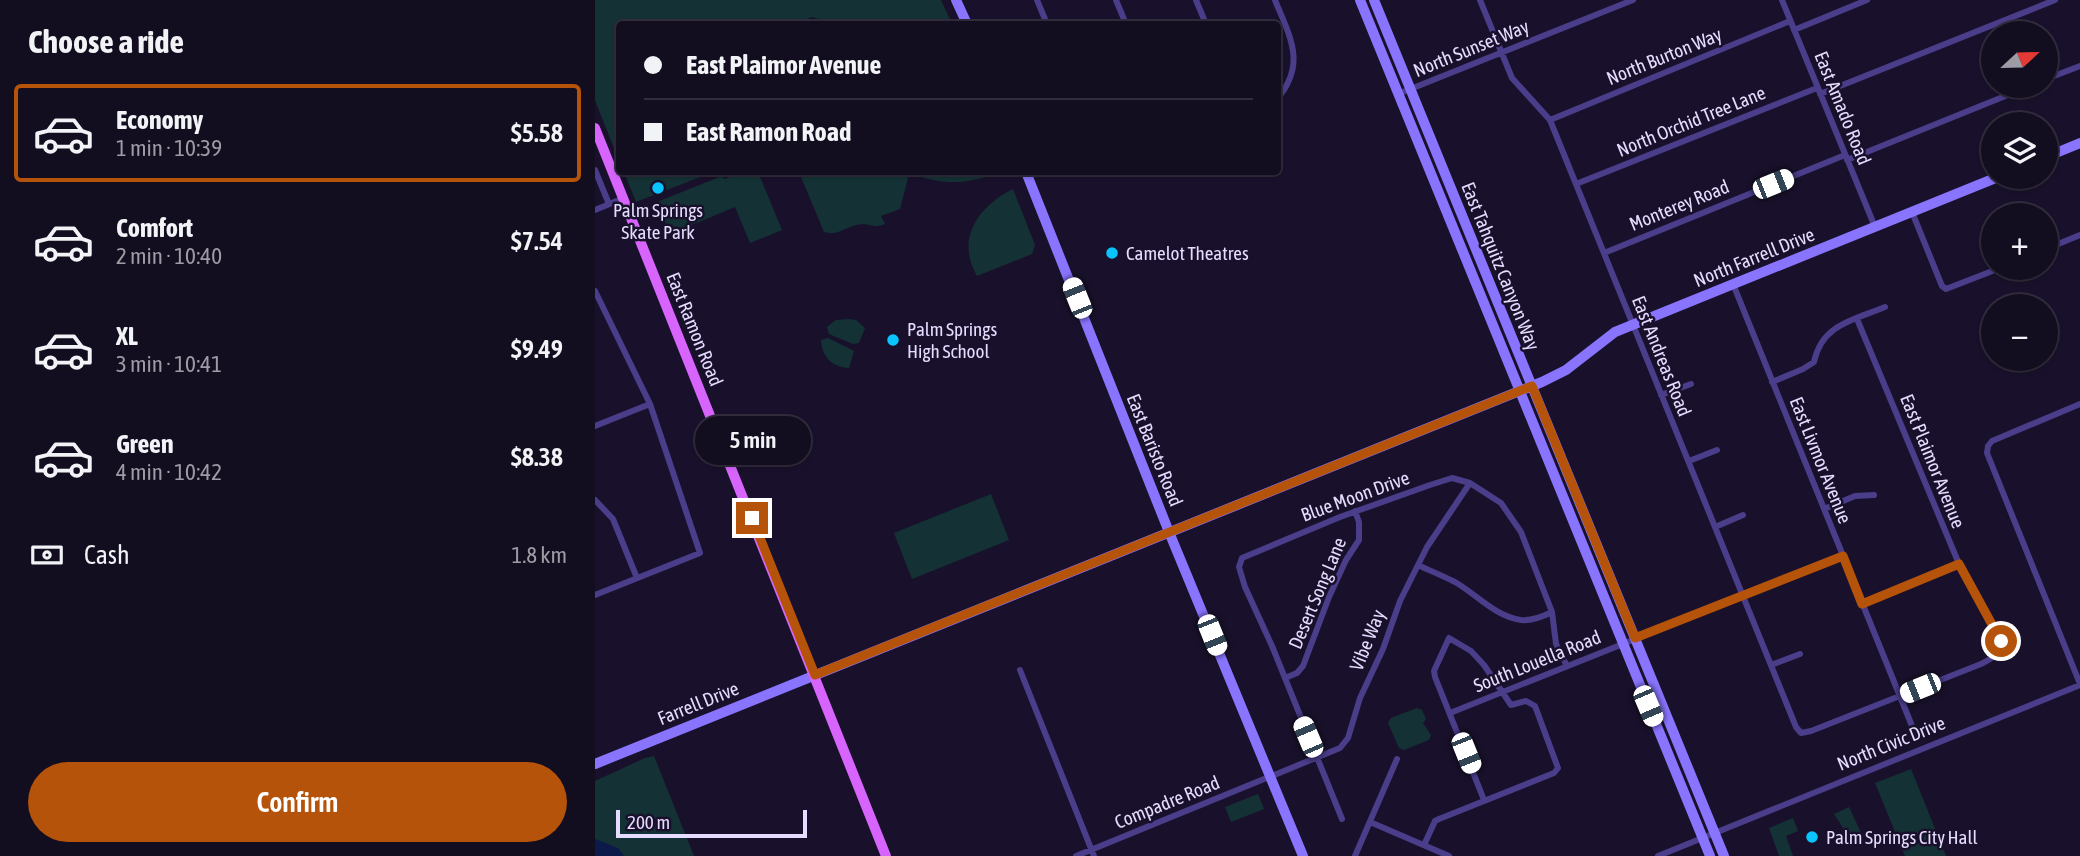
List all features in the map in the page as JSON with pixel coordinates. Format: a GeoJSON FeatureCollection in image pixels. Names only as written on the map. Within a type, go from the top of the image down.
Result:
{"type":"FeatureCollection","features":[{"type":"Feature","properties":{"kind":"main road","name":"East Ramon Road"},"geometry":{"type":"LineString","coordinates":[[595,128],[886,856]]}},
{"type":"Feature","properties":{"kind":"street"},"geometry":{"type":"LineString","coordinates":[[956,0],[966,21]]}},
{"type":"Feature","properties":{"kind":"street"},"geometry":{"type":"LineString","coordinates":[[1037,0],[1046,21]]}},
{"type":"Feature","properties":{"kind":"street"},"geometry":{"type":"LineString","coordinates":[[1116,0],[1125,21]]}},
{"type":"Feature","properties":{"kind":"street"},"geometry":{"type":"LineString","coordinates":[[1196,0],[1205,21]]}},
{"type":"Feature","properties":{"kind":"street"},"geometry":{"type":"LineString","coordinates":[[1275,0],[1291,39],[1295,62],[1293,74],[1281,93]]}},
{"type":"Feature","properties":{"kind":"street","name":"East Tahquitz Canyon Way"},"geometry":{"type":"LineString","coordinates":[[1360,0],[1710,856]]}},
{"type":"Feature","properties":{"kind":"street","name":"East Tahquitz Canyon Way"},"geometry":{"type":"LineString","coordinates":[[1374,0],[1724,856]]}},
{"type":"Feature","properties":{"kind":"street","name":"East Andreas Road"},"geometry":{"type":"LineString","coordinates":[[1480,0],[1512,78],[1550,120],[1796,727],[1801,733],[1811,731],[1899,696]]}},
{"type":"Feature","properties":{"kind":"street","name":"North Sunset Way"},"geometry":{"type":"LineString","coordinates":[[1398,94],[1633,0]]}},
{"type":"Feature","properties":{"kind":"street","name":"East Amado Road"},"geometry":{"type":"LineString","coordinates":[[1782,0],[1875,227]]}},
{"type":"Feature","properties":{"kind":"street"},"geometry":{"type":"LineString","coordinates":[[1794,30],[1867,0]]}},
{"type":"Feature","properties":{"kind":"street","name":"North Orchid Tree Lane"},"geometry":{"type":"LineString","coordinates":[[1576,184],[2055,0]]}},
{"type":"Feature","properties":{"kind":"street","name":"North Burton Way"},"geometry":{"type":"LineString","coordinates":[[1550,120],[1790,21]]}},
{"type":"Feature","properties":{"kind":"street"},"geometry":{"type":"LineString","coordinates":[[2058,74],[2080,65]]}},
{"type":"Feature","properties":{"kind":"street","name":"Monterey Road"},"geometry":{"type":"LineString","coordinates":[[1604,253],[1999,98]]}},
{"type":"Feature","properties":{"kind":"street"},"geometry":{"type":"LineString","coordinates":[[2058,152],[2080,143]]}},
{"type":"Feature","properties":{"kind":"street"},"geometry":{"type":"LineString","coordinates":[[595,170],[609,204]]}},
{"type":"Feature","properties":{"kind":"street","name":"East Baristo Road"},"geometry":{"type":"LineString","coordinates":[[1027,175],[1303,856]]}},
{"type":"Feature","properties":{"kind":"street","name":"North Farrell Drive"},"geometry":{"type":"LineString","coordinates":[[1170,532],[1532,386],[1566,370],[1600,343],[1633,325],[1981,184]]}},
{"type":"Feature","properties":{"kind":"street"},"geometry":{"type":"LineString","coordinates":[[595,210],[624,198]]}},
{"type":"Feature","properties":{"kind":"street"},"geometry":{"type":"LineString","coordinates":[[1912,212],[1942,286],[1946,289],[1981,275]]}},
{"type":"Feature","properties":{"kind":"street"},"geometry":{"type":"LineString","coordinates":[[2058,244],[2080,235]]}},
{"type":"Feature","properties":{"kind":"street","name":"East Livmor Avenue"},"geometry":{"type":"LineString","coordinates":[[1733,284],[1912,726]]}},
{"type":"Feature","properties":{"kind":"street"},"geometry":{"type":"LineString","coordinates":[[595,291],[650,404],[700,553],[595,595]]}},
{"type":"Feature","properties":{"kind":"street"},"geometry":{"type":"LineString","coordinates":[[1772,382],[1814,362],[1817,348],[1829,332],[1885,307]]}},
{"type":"Feature","properties":{"kind":"street","name":"East Plaimor Avenue"},"geometry":{"type":"LineString","coordinates":[[1857,318],[1959,564],[2001,641],[1994,658],[1899,696]]}},
{"type":"Feature","properties":{"kind":"street"},"geometry":{"type":"LineString","coordinates":[[1661,395],[1691,384]]}},
{"type":"Feature","properties":{"kind":"street"},"geometry":{"type":"LineString","coordinates":[[595,426],[650,404]]}},
{"type":"Feature","properties":{"kind":"street","name":"North Civic Drive"},"geometry":{"type":"LineString","coordinates":[[1658,856],[2080,684],[1987,453],[1992,441],[2080,404]]}},
{"type":"Feature","properties":{"kind":"street"},"geometry":{"type":"LineString","coordinates":[[1689,461],[1717,450]]}},
{"type":"Feature","properties":{"kind":"street","name":"Blue Moon Drive"},"geometry":{"type":"LineString","coordinates":[[1285,678],[1241,575],[1239,566],[1242,558],[1355,511],[1452,478],[1470,483]]}},
{"type":"Feature","properties":{"kind":"street"},"geometry":{"type":"LineString","coordinates":[[1470,483],[1501,503],[1511,515],[1532,555],[1552,612],[1556,644],[1567,666]]}},
{"type":"Feature","properties":{"kind":"street","name":"Vibe Way"},"geometry":{"type":"LineString","coordinates":[[1270,777],[1341,748],[1383,649],[1400,601],[1427,548],[1470,483]]}},
{"type":"Feature","properties":{"kind":"street"},"geometry":{"type":"LineString","coordinates":[[1824,509],[1855,496],[1874,495]]}},
{"type":"Feature","properties":{"kind":"street"},"geometry":{"type":"LineString","coordinates":[[595,500],[613,519],[637,578]]}},
{"type":"Feature","properties":{"kind":"street","name":"Desert Song Lane"},"geometry":{"type":"LineString","coordinates":[[1285,678],[1297,673],[1303,666],[1329,597],[1346,560],[1359,540],[1359,522],[1355,511]]}},
{"type":"Feature","properties":{"kind":"street"},"geometry":{"type":"LineString","coordinates":[[1715,527],[1743,515]]}},
{"type":"Feature","properties":{"kind":"street","name":"Farrell Drive"},"geometry":{"type":"LineString","coordinates":[[595,764],[1170,532]]}},
{"type":"Feature","properties":{"kind":"street","name":"South Louella Road"},"geometry":{"type":"LineString","coordinates":[[1450,713],[1843,556]]}},
{"type":"Feature","properties":{"kind":"street"},"geometry":{"type":"LineString","coordinates":[[1862,604],[1959,564]]}},
{"type":"Feature","properties":{"kind":"street"},"geometry":{"type":"LineString","coordinates":[[1420,566],[1454,582],[1513,618],[1536,619],[1552,612]]}},
{"type":"Feature","properties":{"kind":"street"},"geometry":{"type":"LineString","coordinates":[[1424,845],[1436,821],[1554,773],[1558,768],[1535,706],[1526,701],[1511,705],[1484,665],[1471,651],[1449,638],[1434,671],[1484,800]]}},
{"type":"Feature","properties":{"kind":"street"},"geometry":{"type":"LineString","coordinates":[[1771,665],[1800,654]]}},
{"type":"Feature","properties":{"kind":"street"},"geometry":{"type":"LineString","coordinates":[[1020,670],[1093,853]]}},
{"type":"Feature","properties":{"kind":"street"},"geometry":{"type":"LineString","coordinates":[[1285,678],[1342,820]]}},
{"type":"Feature","properties":{"kind":"street"},"geometry":{"type":"LineString","coordinates":[[1355,856],[1397,759]]}},
{"type":"Feature","properties":{"kind":"street","name":"Compadre Road"},"geometry":{"type":"LineString","coordinates":[[1076,856],[1093,853],[1270,777]]}},
{"type":"Feature","properties":{"kind":"street"},"geometry":{"type":"LineString","coordinates":[[1370,822],[1446,855]]}},
{"type":"Feature","properties":{"kind":"green space"},"geometry":{"type":"Polygon","coordinates":[[[595,0],[941,0],[951,21],[823,21],[812,17],[802,21],[616,21],[616,153],[595,100],[595,0]]]}},
{"type":"Feature","properties":{"kind":"green space"},"geometry":{"type":"Polygon","coordinates":[[[625,175],[705,175],[636,202],[625,175]]]}},
{"type":"Feature","properties":{"kind":"green space"},"geometry":{"type":"Polygon","coordinates":[[[735,175],[759,175],[782,230],[750,243],[735,207],[670,234],[657,202],[722,176],[724,179],[735,175]]]}},
{"type":"Feature","properties":{"kind":"green space"},"geometry":{"type":"Polygon","coordinates":[[[800,175],[909,175],[900,209],[881,216],[885,224],[863,224],[839,232],[824,232],[800,175]]]}},
{"type":"Feature","properties":{"kind":"green space"},"geometry":{"type":"Polygon","coordinates":[[[915,175],[992,175],[957,182],[915,175]]]}},
{"type":"Feature","properties":{"kind":"green space"},"geometry":{"type":"Polygon","coordinates":[[[1013,189],[1035,245],[1032,254],[977,276],[969,249],[974,225],[990,204],[1013,189]]]}},
{"type":"Feature","properties":{"kind":"green space"},"geometry":{"type":"Polygon","coordinates":[[[836,320],[856,320],[865,328],[859,343],[853,344],[829,334],[827,327],[836,320]]]}},
{"type":"Feature","properties":{"kind":"green space"},"geometry":{"type":"Polygon","coordinates":[[[828,338],[854,351],[849,368],[838,366],[826,356],[821,340],[828,338]]]}},
{"type":"Feature","properties":{"kind":"green space"},"geometry":{"type":"Polygon","coordinates":[[[991,494],[1009,540],[912,579],[894,533],[991,494]]]}},
{"type":"Feature","properties":{"kind":"green space"},"geometry":{"type":"Polygon","coordinates":[[[1417,708],[1422,710],[1426,719],[1423,723],[1431,735],[1429,740],[1404,750],[1399,748],[1388,723],[1391,718],[1417,708]]]}},
{"type":"Feature","properties":{"kind":"green space"},"geometry":{"type":"Polygon","coordinates":[[[654,756],[694,856],[595,856],[595,781],[654,756]]]}},
{"type":"Feature","properties":{"kind":"green space"},"geometry":{"type":"Polygon","coordinates":[[[1911,769],[1946,856],[1905,856],[1875,783],[1911,769]]]}},
{"type":"Feature","properties":{"kind":"green space"},"geometry":{"type":"Polygon","coordinates":[[[1258,794],[1264,809],[1231,822],[1225,807],[1258,794]]]}},
{"type":"Feature","properties":{"kind":"green space"},"geometry":{"type":"Polygon","coordinates":[[[1849,807],[1863,837],[1852,842],[1834,814],[1849,807]]]}},
{"type":"Feature","properties":{"kind":"green space"},"geometry":{"type":"Polygon","coordinates":[[[1793,818],[1798,831],[1786,836],[1793,856],[1779,856],[1769,828],[1793,818]]]}},
{"type":"Feature","properties":{"kind":"water"},"geometry":{"type":"Polygon","coordinates":[[[595,839],[618,848],[624,856],[595,856],[595,839]]]}},
{"type":"Feature","properties":{"kind":"place","name":"Palm Springs Skate Park"},"geometry":{"type":"Point","coordinates":[658,188]}},
{"type":"Feature","properties":{"kind":"place","name":"Camelot Theatres"},"geometry":{"type":"Point","coordinates":[1112,253]}},
{"type":"Feature","properties":{"kind":"place","name":"Palm Springs High School"},"geometry":{"type":"Point","coordinates":[893,340]}},
{"type":"Feature","properties":{"kind":"place","name":"Palm Springs City Hall"},"geometry":{"type":"Point","coordinates":[1812,837]}},
{"type":"Feature","properties":{"kind":"route"},"geometry":{"type":"LineString","coordinates":[[752,518],[815,675],[1532,386],[1635,638],[1843,556],[1862,604],[1959,564],[2001,641]]}}]}
